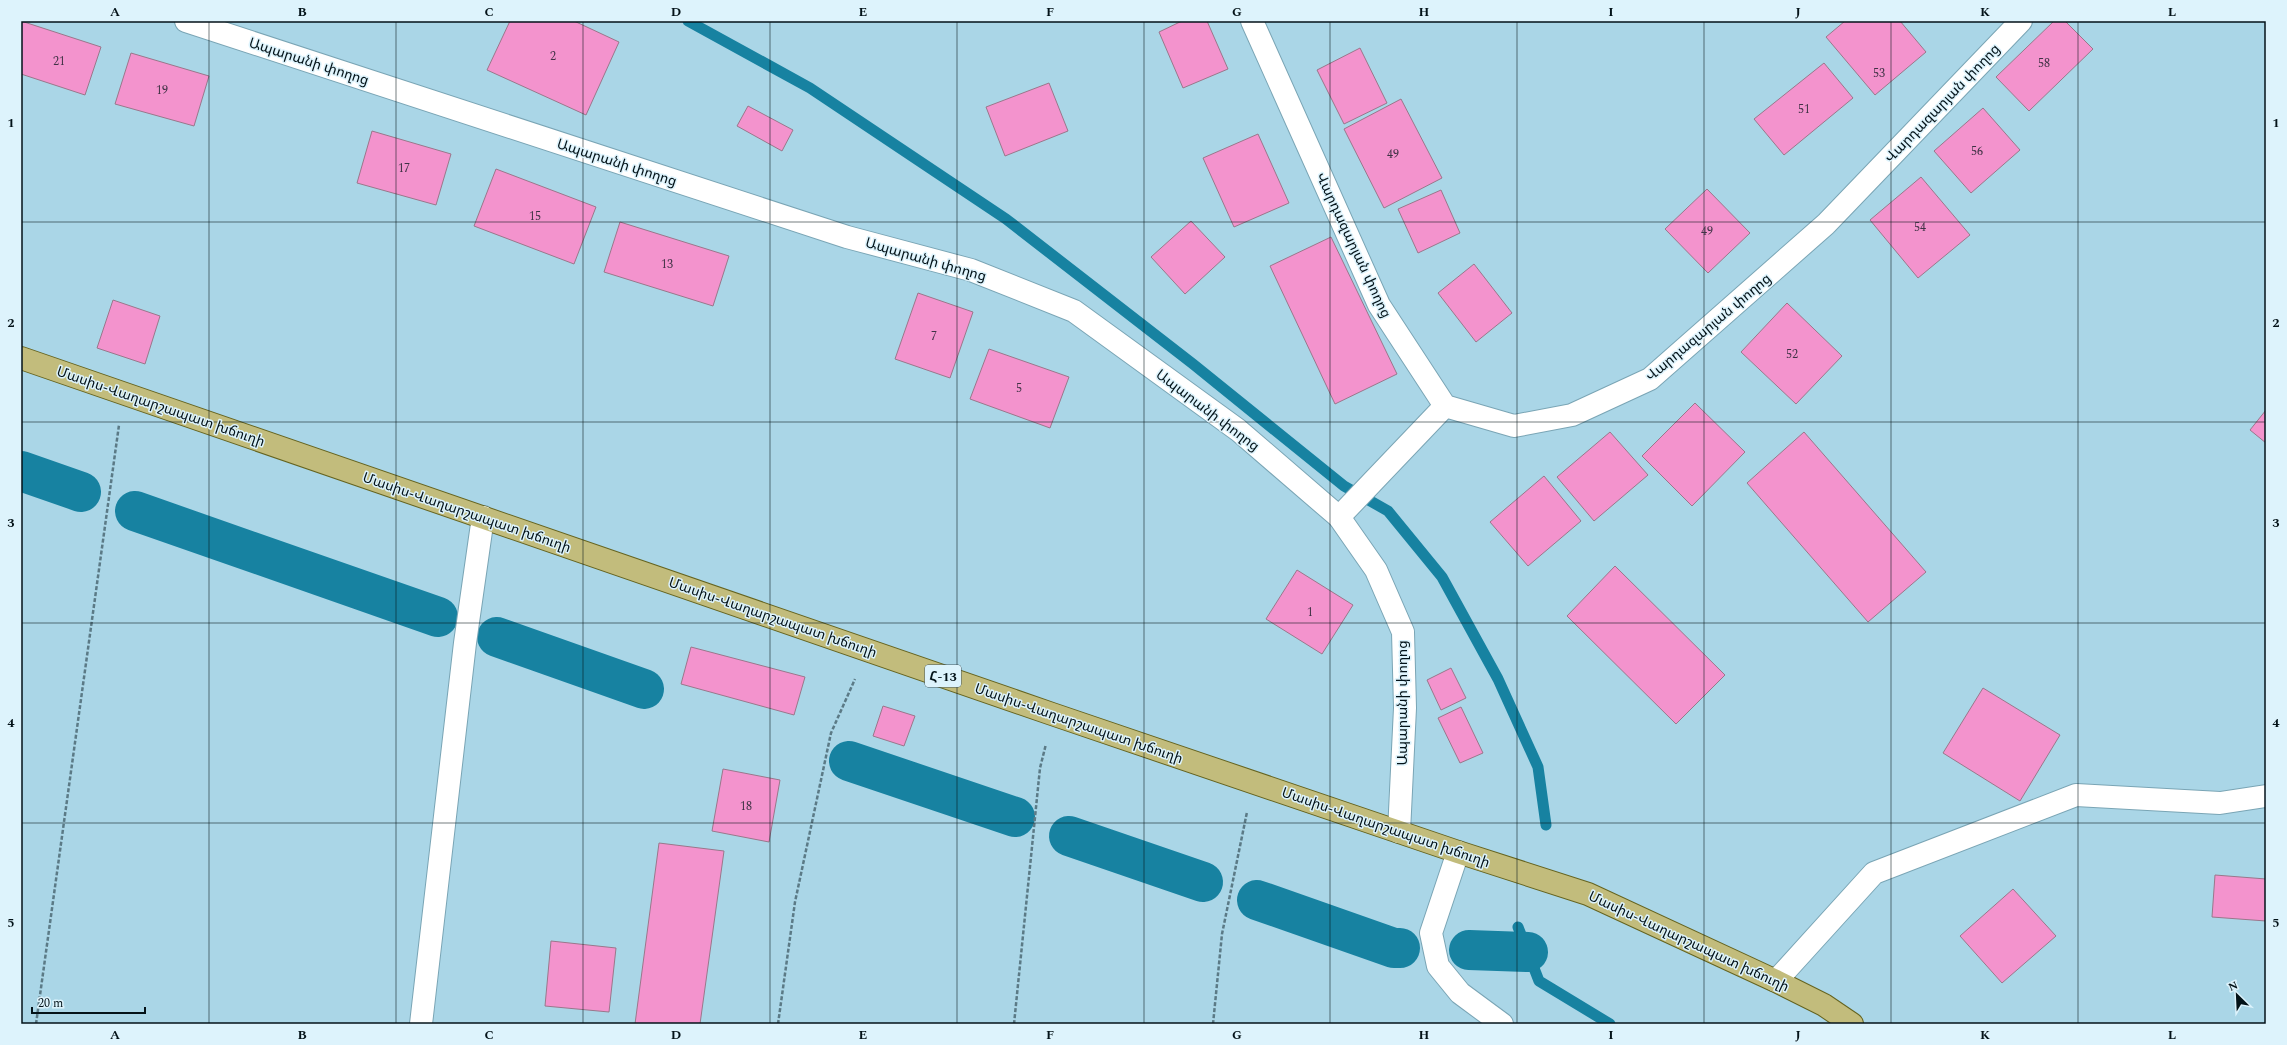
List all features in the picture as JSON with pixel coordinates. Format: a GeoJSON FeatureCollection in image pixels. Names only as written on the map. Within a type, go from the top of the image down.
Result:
{"type":"FeatureCollection","features":[{"type":"Feature","properties":{"kind":"main road","name":"Մասիս-Վաղարշապատ խճուղի"},"geometry":{"type":"LineString","coordinates":[[21,358],[868,649],[1052,714],[1458,852],[1588,894],[1776,981],[1824,1005],[1852,1024]]}},
{"type":"Feature","properties":{"kind":"street","name":"Ապարանի փողոց"},"geometry":{"type":"LineString","coordinates":[[186,21],[847,237],[971,270],[1074,311],[1238,430],[1339,517],[1376,570],[1403,632],[1405,708],[1399,832]]}},
{"type":"Feature","properties":{"kind":"street","name":"Վարդազարյան փողոց"},"geometry":{"type":"LineString","coordinates":[[1252,21],[1379,305],[1445,406],[1514,426],[1572,415],[1650,379],[1826,224],[2021,21]]}},
{"type":"Feature","properties":{"kind":"street"},"geometry":{"type":"LineString","coordinates":[[1339,517],[1445,406]]}},
{"type":"Feature","properties":{"kind":"street"},"geometry":{"type":"LineString","coordinates":[[421,1024],[464,651],[484,517]]}},
{"type":"Feature","properties":{"kind":"street"},"geometry":{"type":"LineString","coordinates":[[1776,981],[1874,872],[2076,795],[2220,803],[2266,796]]}},
{"type":"Feature","properties":{"kind":"street"},"geometry":{"type":"LineString","coordinates":[[1458,852],[1431,933],[1438,966],[1460,993],[1502,1024]]}},
{"type":"Feature","properties":{"kind":"path"},"geometry":{"type":"LineString","coordinates":[[36,1024],[123,393]]}},
{"type":"Feature","properties":{"kind":"path"},"geometry":{"type":"LineString","coordinates":[[778,1024],[795,902],[831,733],[868,649]]}},
{"type":"Feature","properties":{"kind":"path"},"geometry":{"type":"LineString","coordinates":[[1014,1024],[1040,768],[1052,714]]}},
{"type":"Feature","properties":{"kind":"path"},"geometry":{"type":"LineString","coordinates":[[1213,1024],[1222,934],[1238,848],[1254,782]]}},
{"type":"Feature","properties":{"kind":"building"},"geometry":{"type":"Polygon","coordinates":[[[21,21],[101,47],[85,95],[21,74],[21,21]]]}},
{"type":"Feature","properties":{"kind":"building"},"geometry":{"type":"Polygon","coordinates":[[[510,21],[574,21],[619,42],[586,115],[487,70],[510,21]]]}},
{"type":"Feature","properties":{"kind":"building"},"geometry":{"type":"Polygon","coordinates":[[[1182,21],[1207,21],[1228,69],[1183,88],[1159,32],[1182,21]]]}},
{"type":"Feature","properties":{"kind":"building"},"geometry":{"type":"Polygon","coordinates":[[[1845,21],[1900,21],[1926,52],[1875,95],[1826,37],[1845,21]]]}},
{"type":"Feature","properties":{"kind":"building"},"geometry":{"type":"Polygon","coordinates":[[[2054,21],[2065,21],[2093,49],[2029,111],[1996,77],[2054,21]]]}},
{"type":"Feature","properties":{"kind":"building"},"geometry":{"type":"Polygon","coordinates":[[[1360,48],[1387,103],[1344,124],[1317,70],[1360,48]]]}},
{"type":"Feature","properties":{"kind":"building"},"geometry":{"type":"Polygon","coordinates":[[[131,53],[209,76],[194,126],[115,104],[131,53]]]}},
{"type":"Feature","properties":{"kind":"building"},"geometry":{"type":"Polygon","coordinates":[[[1824,63],[1853,98],[1784,155],[1754,119],[1824,63]]]}},
{"type":"Feature","properties":{"kind":"building"},"geometry":{"type":"Polygon","coordinates":[[[1049,83],[1068,131],[1005,156],[986,107],[1049,83]]]}},
{"type":"Feature","properties":{"kind":"building"},"geometry":{"type":"Polygon","coordinates":[[[1401,99],[1442,178],[1384,208],[1344,129],[1401,99]]]}},
{"type":"Feature","properties":{"kind":"building"},"geometry":{"type":"Polygon","coordinates":[[[748,106],[793,130],[782,151],[737,126],[748,106]]]}},
{"type":"Feature","properties":{"kind":"building"},"geometry":{"type":"Polygon","coordinates":[[[1983,108],[2020,150],[1971,193],[1934,151],[1983,108]]]}},
{"type":"Feature","properties":{"kind":"building"},"geometry":{"type":"Polygon","coordinates":[[[372,131],[451,154],[436,205],[357,183],[372,131]]]}},
{"type":"Feature","properties":{"kind":"building"},"geometry":{"type":"Polygon","coordinates":[[[1258,134],[1289,203],[1234,227],[1203,158],[1258,134]]]}},
{"type":"Feature","properties":{"kind":"building"},"geometry":{"type":"Polygon","coordinates":[[[496,169],[596,207],[574,264],[474,226],[496,169]]]}},
{"type":"Feature","properties":{"kind":"building"},"geometry":{"type":"Polygon","coordinates":[[[1921,177],[1970,235],[1918,278],[1870,220],[1921,177]]]}},
{"type":"Feature","properties":{"kind":"building"},"geometry":{"type":"Polygon","coordinates":[[[1707,189],[1750,233],[1708,273],[1665,229],[1707,189]]]}},
{"type":"Feature","properties":{"kind":"building"},"geometry":{"type":"Polygon","coordinates":[[[1441,190],[1460,233],[1418,253],[1398,209],[1441,190]]]}},
{"type":"Feature","properties":{"kind":"building"},"geometry":{"type":"Polygon","coordinates":[[[1191,221],[1225,257],[1185,294],[1151,257],[1191,221]]]}},
{"type":"Feature","properties":{"kind":"building"},"geometry":{"type":"Polygon","coordinates":[[[620,222],[729,256],[713,306],[604,272],[620,222]]]}},
{"type":"Feature","properties":{"kind":"building"},"geometry":{"type":"Polygon","coordinates":[[[1331,237],[1397,374],[1335,404],[1270,266],[1331,237]]]}},
{"type":"Feature","properties":{"kind":"building"},"geometry":{"type":"Polygon","coordinates":[[[1474,264],[1512,313],[1476,342],[1438,293],[1474,264]]]}},
{"type":"Feature","properties":{"kind":"building"},"geometry":{"type":"Polygon","coordinates":[[[918,293],[973,312],[950,378],[895,359],[918,293]]]}},
{"type":"Feature","properties":{"kind":"building"},"geometry":{"type":"Polygon","coordinates":[[[113,300],[160,316],[145,364],[97,348],[113,300]]]}},
{"type":"Feature","properties":{"kind":"building"},"geometry":{"type":"Polygon","coordinates":[[[1787,303],[1842,356],[1796,404],[1741,352],[1787,303]]]}},
{"type":"Feature","properties":{"kind":"building"},"geometry":{"type":"Polygon","coordinates":[[[989,349],[1069,377],[1050,428],[970,399],[989,349]]]}},
{"type":"Feature","properties":{"kind":"building"},"geometry":{"type":"Polygon","coordinates":[[[1695,403],[1745,452],[1692,506],[1642,456],[1695,403]]]}},
{"type":"Feature","properties":{"kind":"building"},"geometry":{"type":"Polygon","coordinates":[[[2266,410],[2266,443],[2250,430],[2266,410]]]}},
{"type":"Feature","properties":{"kind":"building"},"geometry":{"type":"Polygon","coordinates":[[[1610,432],[1648,475],[1594,521],[1557,477],[1610,432]]]}},
{"type":"Feature","properties":{"kind":"building"},"geometry":{"type":"Polygon","coordinates":[[[1804,432],[1926,572],[1868,622],[1747,483],[1804,432]]]}},
{"type":"Feature","properties":{"kind":"building"},"geometry":{"type":"Polygon","coordinates":[[[1544,476],[1581,521],[1528,566],[1490,522],[1544,476]]]}},
{"type":"Feature","properties":{"kind":"building"},"geometry":{"type":"Polygon","coordinates":[[[1615,566],[1725,675],[1676,724],[1567,616],[1615,566]]]}},
{"type":"Feature","properties":{"kind":"building"},"geometry":{"type":"Polygon","coordinates":[[[1297,570],[1353,605],[1322,654],[1266,619],[1297,570]]]}},
{"type":"Feature","properties":{"kind":"building"},"geometry":{"type":"Polygon","coordinates":[[[691,647],[805,677],[794,715],[681,684],[691,647]]]}},
{"type":"Feature","properties":{"kind":"building"},"geometry":{"type":"Polygon","coordinates":[[[1451,668],[1466,698],[1441,710],[1427,680],[1451,668]]]}},
{"type":"Feature","properties":{"kind":"building"},"geometry":{"type":"Polygon","coordinates":[[[1983,688],[2060,735],[2020,801],[1943,753],[1983,688]]]}},
{"type":"Feature","properties":{"kind":"building"},"geometry":{"type":"Polygon","coordinates":[[[883,706],[915,716],[904,746],[873,736],[883,706]]]}},
{"type":"Feature","properties":{"kind":"building"},"geometry":{"type":"Polygon","coordinates":[[[1461,707],[1483,753],[1460,763],[1438,718],[1461,707]]]}},
{"type":"Feature","properties":{"kind":"building"},"geometry":{"type":"Polygon","coordinates":[[[723,769],[780,780],[769,842],[712,831],[723,769]]]}},
{"type":"Feature","properties":{"kind":"building"},"geometry":{"type":"Polygon","coordinates":[[[659,843],[724,851],[700,1024],[635,1024],[659,843]]]}},
{"type":"Feature","properties":{"kind":"building"},"geometry":{"type":"Polygon","coordinates":[[[2215,875],[2266,879],[2266,921],[2212,917],[2215,875]]]}},
{"type":"Feature","properties":{"kind":"building"},"geometry":{"type":"Polygon","coordinates":[[[2013,889],[2056,936],[2002,983],[1960,936],[2013,889]]]}},
{"type":"Feature","properties":{"kind":"building"},"geometry":{"type":"Polygon","coordinates":[[[551,941],[616,948],[609,1012],[545,1006],[551,941]]]}},
{"type":"Feature","properties":{"kind":"waterway"},"geometry":{"type":"LineString","coordinates":[[688,21],[810,88],[1006,219],[1193,364],[1344,486],[1388,511],[1442,577],[1498,679],[1538,767],[1546,825]]}},
{"type":"Feature","properties":{"kind":"waterway"},"geometry":{"type":"LineString","coordinates":[[21,471],[81,492]]}},
{"type":"Feature","properties":{"kind":"waterway"},"geometry":{"type":"LineString","coordinates":[[135,511],[438,617]]}},
{"type":"Feature","properties":{"kind":"waterway"},"geometry":{"type":"LineString","coordinates":[[497,637],[644,689]]}},
{"type":"Feature","properties":{"kind":"waterway"},"geometry":{"type":"LineString","coordinates":[[849,761],[1015,817]]}},
{"type":"Feature","properties":{"kind":"waterway"},"geometry":{"type":"LineString","coordinates":[[1069,836],[1203,882]]}},
{"type":"Feature","properties":{"kind":"waterway"},"geometry":{"type":"LineString","coordinates":[[1257,900],[1394,948],[1400,948]]}},
{"type":"Feature","properties":{"kind":"waterway"},"geometry":{"type":"LineString","coordinates":[[1518,927],[1539,981],[1610,1024]]}},
{"type":"Feature","properties":{"kind":"waterway"},"geometry":{"type":"LineString","coordinates":[[1469,950],[1528,952]]}}]}
